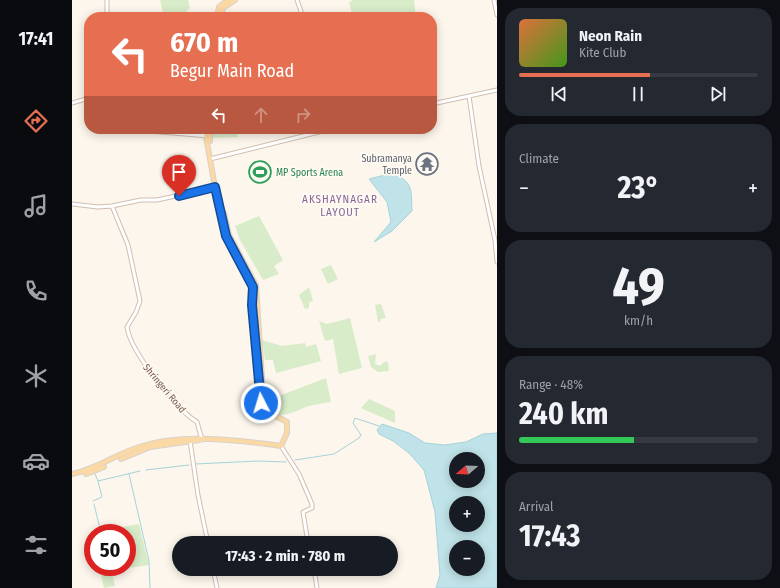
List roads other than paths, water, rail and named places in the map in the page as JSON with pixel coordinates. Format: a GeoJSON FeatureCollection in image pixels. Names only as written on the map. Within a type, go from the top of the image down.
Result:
{"type":"FeatureCollection","features":[{"type":"Feature","properties":{"kind":"main road"},"geometry":{"type":"LineString","coordinates":[[218,12],[219,7],[228,0]]}},
{"type":"Feature","properties":{"kind":"main road"},"geometry":{"type":"LineString","coordinates":[[222,12],[223,8],[235,0]]}},
{"type":"Feature","properties":{"kind":"main road"},"geometry":{"type":"LineString","coordinates":[[72,475],[86,471],[138,447],[159,442],[201,440],[243,441],[282,446],[287,433],[288,423],[285,419],[266,411],[261,403],[263,394],[256,285],[229,235],[216,187],[208,135]]}},
{"type":"Feature","properties":{"kind":"main road"},"geometry":{"type":"LineString","coordinates":[[212,159],[216,187]]}},
{"type":"Feature","properties":{"kind":"street"},"geometry":{"type":"LineString","coordinates":[[107,0],[107,12]]}},
{"type":"Feature","properties":{"kind":"street"},"geometry":{"type":"LineString","coordinates":[[297,0],[301,12]]}},
{"type":"Feature","properties":{"kind":"street"},"geometry":{"type":"LineString","coordinates":[[494,0],[497,15]]}},
{"type":"Feature","properties":{"kind":"street"},"geometry":{"type":"LineString","coordinates":[[437,103],[497,90]]}},
{"type":"Feature","properties":{"kind":"street"},"geometry":{"type":"LineString","coordinates":[[469,96],[479,166],[495,240],[497,262]]}},
{"type":"Feature","properties":{"kind":"street"},"geometry":{"type":"LineString","coordinates":[[72,103],[84,99]]}},
{"type":"Feature","properties":{"kind":"street"},"geometry":{"type":"LineString","coordinates":[[193,134],[208,135]]}},
{"type":"Feature","properties":{"kind":"street"},"geometry":{"type":"LineString","coordinates":[[212,159],[309,134]]}},
{"type":"Feature","properties":{"kind":"street"},"geometry":{"type":"LineString","coordinates":[[72,204],[112,206],[142,200],[157,200],[216,187]]}},
{"type":"Feature","properties":{"kind":"street","name":"Shringeri Road"},"geometry":{"type":"LineString","coordinates":[[112,206],[128,245],[140,301],[136,312],[127,327],[128,334],[133,347],[146,366],[168,394],[190,417],[197,422],[201,440]]}},
{"type":"Feature","properties":{"kind":"street"},"geometry":{"type":"LineString","coordinates":[[190,441],[197,491],[207,536]]}},
{"type":"Feature","properties":{"kind":"street"},"geometry":{"type":"LineString","coordinates":[[282,446],[293,463],[312,504],[312,508],[303,512],[307,536]]}},
{"type":"Feature","properties":{"kind":"street"},"geometry":{"type":"LineString","coordinates":[[214,576],[217,588]]}},
{"type":"Feature","properties":{"kind":"street"},"geometry":{"type":"LineString","coordinates":[[315,576],[317,588]]}},
{"type":"Feature","properties":{"kind":"water"},"geometry":{"type":"Polygon","coordinates":[[[393,173],[405,180],[410,188],[412,211],[392,231],[374,242],[391,222],[387,202],[369,179],[393,173]]]}},
{"type":"Feature","properties":{"kind":"water"},"geometry":{"type":"Polygon","coordinates":[[[382,424],[409,433],[425,443],[444,445],[466,442],[483,434],[497,433],[497,588],[436,588],[440,575],[435,512],[424,470],[409,453],[393,441],[379,434],[377,430],[382,424]]]}},
{"type":"Feature","properties":{"kind":"waterway"},"geometry":{"type":"LineString","coordinates":[[295,460],[334,454],[359,438],[361,435],[353,423],[355,418],[379,426]]}},
{"type":"Feature","properties":{"kind":"waterway"},"geometry":{"type":"LineString","coordinates":[[195,464],[258,461],[286,462]]}},
{"type":"Feature","properties":{"kind":"waterway"},"geometry":{"type":"LineString","coordinates":[[146,470],[189,465]]}},
{"type":"Feature","properties":{"kind":"waterway"},"geometry":{"type":"LineString","coordinates":[[95,474],[98,481],[140,471]]}},
{"type":"Feature","properties":{"kind":"waterway"},"geometry":{"type":"LineString","coordinates":[[129,474],[149,561],[150,588]]}},
{"type":"Feature","properties":{"kind":"waterway"},"geometry":{"type":"LineString","coordinates":[[93,501],[102,497],[98,481]]}},
{"type":"Feature","properties":{"kind":"waterway"},"geometry":{"type":"LineString","coordinates":[[94,504],[99,524]]}},
{"type":"Feature","properties":{"kind":"place","name":"Subramanya Temple"},"geometry":{"type":"Point","coordinates":[427,164]}},
{"type":"Feature","properties":{"kind":"place","name":"MP Sports Arena"},"geometry":{"type":"Point","coordinates":[260,172]}},
{"type":"Feature","properties":{"kind":"district","name":"AKSHAYNAGAR LAYOUT"},"geometry":{"type":"Point","coordinates":[340,205]}}]}
